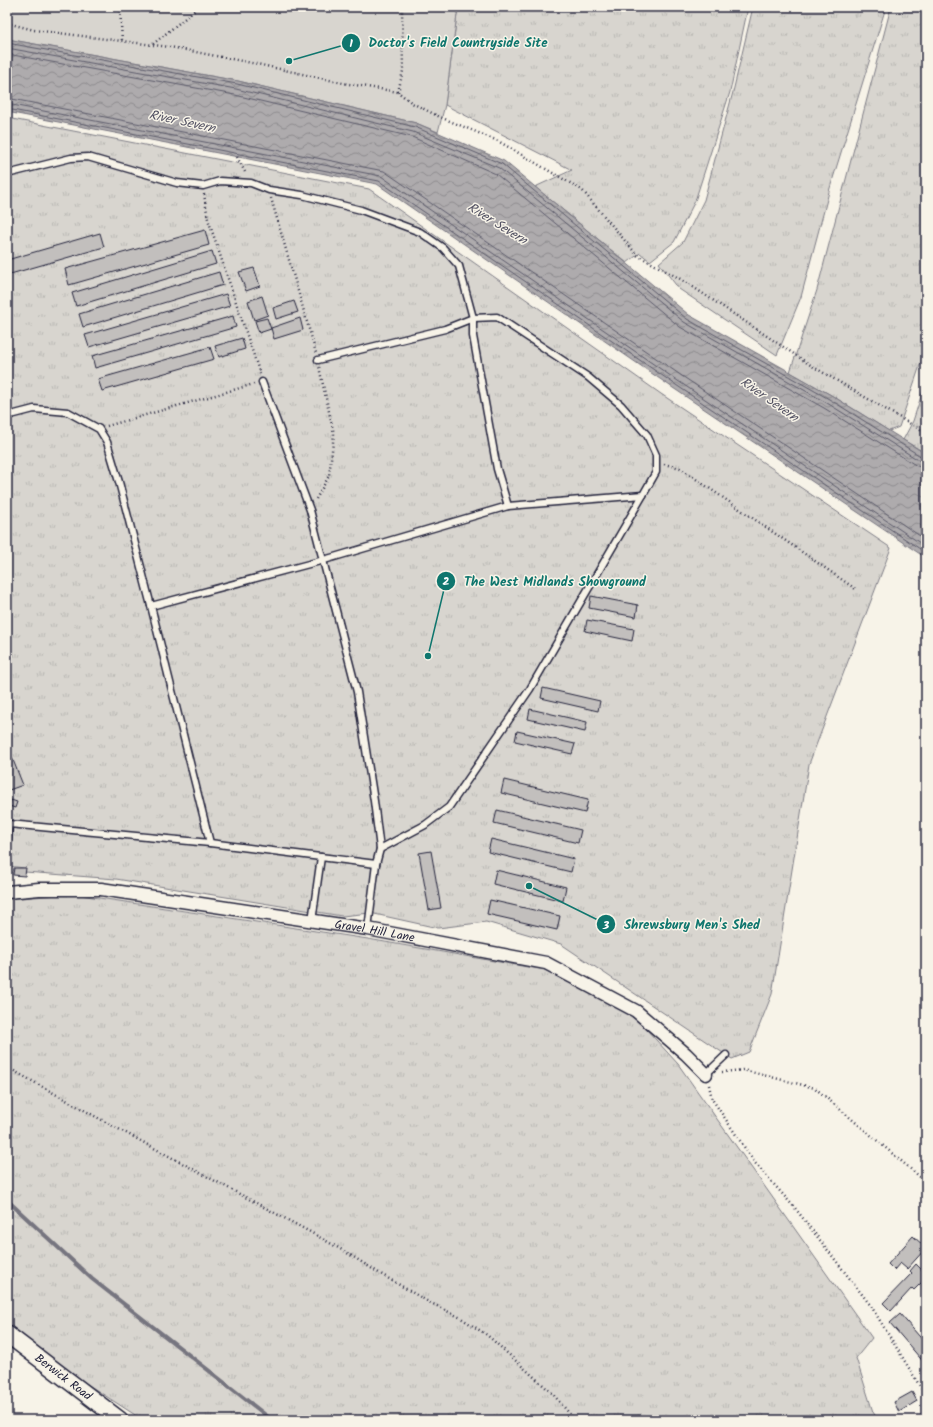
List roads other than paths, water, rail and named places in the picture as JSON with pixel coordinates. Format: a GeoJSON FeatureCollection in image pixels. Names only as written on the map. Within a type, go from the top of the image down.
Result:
{"type":"FeatureCollection","features":[{"type":"Feature","properties":{"kind":"main road","name":"Berwick Road"},"geometry":{"type":"LineString","coordinates":[[7,1334],[120,1420]]}},
{"type":"Feature","properties":{"kind":"street","name":"Gravel Hill Lane"},"geometry":{"type":"LineString","coordinates":[[7,892],[38,889],[101,889],[368,929],[546,963],[636,1011],[686,1054],[706,1074]]}},
{"type":"Feature","properties":{"kind":"lane"},"geometry":{"type":"LineString","coordinates":[[7,174],[72,158],[88,157],[177,183],[203,186],[220,181],[251,183],[269,190],[361,210],[420,232],[443,248],[459,266],[473,318],[473,336],[496,461],[508,506]]}},
{"type":"Feature","properties":{"kind":"lane"},"geometry":{"type":"LineString","coordinates":[[318,360],[445,329],[473,318],[497,317],[588,377],[621,405],[647,436],[656,455],[656,472],[530,689],[449,807],[425,825],[380,849]]}},
{"type":"Feature","properties":{"kind":"lane"},"geometry":{"type":"LineString","coordinates":[[262,382],[310,510],[357,692],[380,849],[376,864],[368,929]]}},
{"type":"Feature","properties":{"kind":"lane"},"geometry":{"type":"LineString","coordinates":[[7,416],[34,408],[68,412],[99,429],[107,442],[151,606],[210,843]]}},
{"type":"Feature","properties":{"kind":"lane"},"geometry":{"type":"LineString","coordinates":[[151,606],[324,560],[508,506],[643,495]]}},
{"type":"Feature","properties":{"kind":"lane"},"geometry":{"type":"LineString","coordinates":[[7,847],[8,823],[210,843],[376,864]]}},
{"type":"Feature","properties":{"kind":"lane"},"geometry":{"type":"LineString","coordinates":[[312,921],[321,857]]}},
{"type":"Feature","properties":{"kind":"lane"},"geometry":{"type":"LineString","coordinates":[[706,1074],[726,1055]]}},
{"type":"Feature","properties":{"kind":"water","name":"River Severn"},"geometry":{"type":"Polygon","coordinates":[[[7,39],[238,81],[416,123],[504,161],[689,315],[831,395],[926,454],[926,558],[673,388],[377,184],[7,112],[7,39]]]}},
{"type":"Feature","properties":{"kind":"waterway"},"geometry":{"type":"LineString","coordinates":[[7,1200],[92,1279],[272,1420]]}},
{"type":"Feature","properties":{"kind":"place","name":"Doctor's Field Countryside Site"},"geometry":{"type":"Point","coordinates":[289,61]}},
{"type":"Feature","properties":{"kind":"place","name":"The West Midlands Showground"},"geometry":{"type":"Point","coordinates":[428,656]}},
{"type":"Feature","properties":{"kind":"place","name":"Shrewsbury Men's Shed"},"geometry":{"type":"Point","coordinates":[529,886]}}]}
